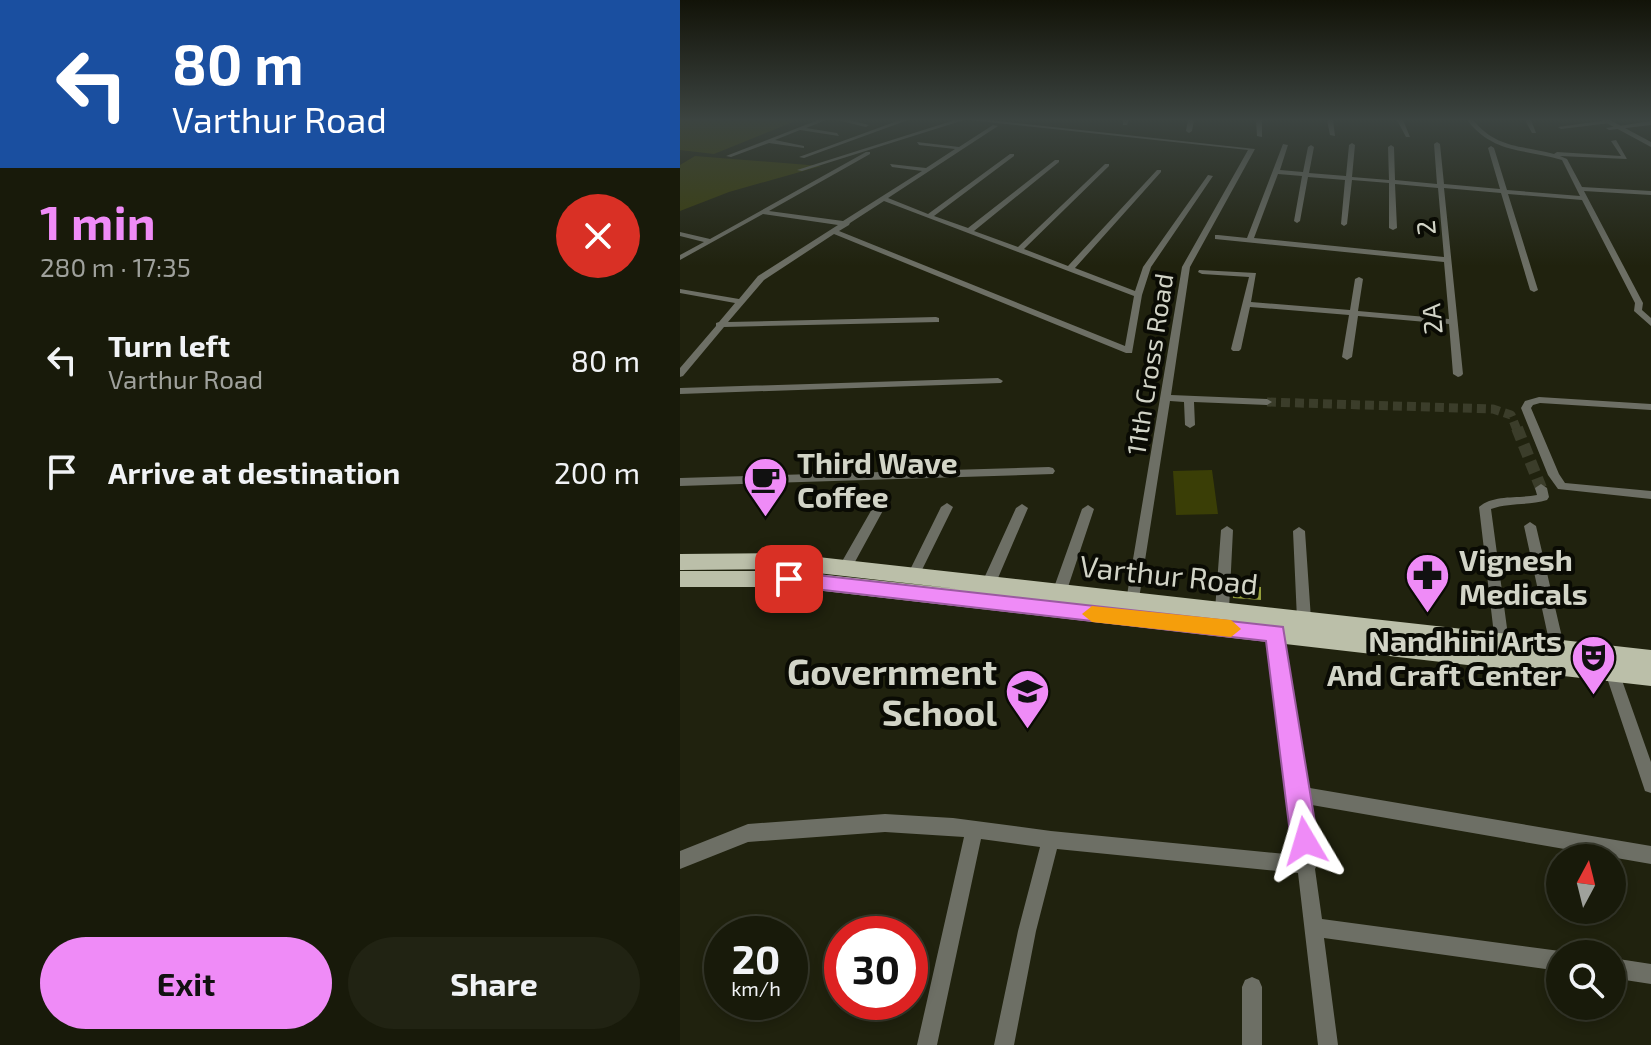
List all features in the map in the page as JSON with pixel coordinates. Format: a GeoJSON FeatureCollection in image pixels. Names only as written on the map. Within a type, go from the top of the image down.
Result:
{"type":"FeatureCollection","features":[{"type":"Feature","properties":{"kind":"main road","name":"Varthur Road"},"geometry":{"type":"LineString","coordinates":[[680,562],[782,561],[1222,610],[1276,624],[1304,619],[1558,650],[1651,676]]}},
{"type":"Feature","properties":{"kind":"main road","name":"Varthur Road"},"geometry":{"type":"LineString","coordinates":[[680,579],[789,579],[1276,624],[1608,663],[1651,660]]}},
{"type":"Feature","properties":{"kind":"street"},"geometry":{"type":"LineString","coordinates":[[800,170],[804,169]]}},
{"type":"Feature","properties":{"kind":"street"},"geometry":{"type":"LineString","coordinates":[[680,258],[839,169]]}},
{"type":"Feature","properties":{"kind":"street"},"geometry":{"type":"LineString","coordinates":[[918,169],[927,170]]}},
{"type":"Feature","properties":{"kind":"street"},"geometry":{"type":"LineString","coordinates":[[928,217],[993,169]]}},
{"type":"Feature","properties":{"kind":"street"},"geometry":{"type":"LineString","coordinates":[[968,232],[1047,169]]}},
{"type":"Feature","properties":{"kind":"street"},"geometry":{"type":"LineString","coordinates":[[1019,250],[1103,169]]}},
{"type":"Feature","properties":{"kind":"street","name":"11th Cross Road"},"geometry":{"type":"LineString","coordinates":[[1133,601],[1186,267],[1241,169]]}},
{"type":"Feature","properties":{"kind":"street"},"geometry":{"type":"LineString","coordinates":[[1250,240],[1277,169]]}},
{"type":"Feature","properties":{"kind":"street"},"geometry":{"type":"LineString","coordinates":[[1297,221],[1307,169]]}},
{"type":"Feature","properties":{"kind":"street"},"geometry":{"type":"LineString","coordinates":[[1344,224],[1350,169]]}},
{"type":"Feature","properties":{"kind":"street"},"geometry":{"type":"LineString","coordinates":[[1392,169],[1393,228]]}},
{"type":"Feature","properties":{"kind":"street","name":"2"},"geometry":{"type":"LineString","coordinates":[[1439,169],[1448,260]]}},
{"type":"Feature","properties":{"kind":"street"},"geometry":{"type":"LineString","coordinates":[[1501,169],[1534,290]]}},
{"type":"Feature","properties":{"kind":"street"},"geometry":{"type":"LineString","coordinates":[[1569,169],[1639,303],[1651,312]]}},
{"type":"Feature","properties":{"kind":"street"},"geometry":{"type":"LineString","coordinates":[[680,374],[761,278],[886,200],[927,170]]}},
{"type":"Feature","properties":{"kind":"street"},"geometry":{"type":"LineString","coordinates":[[1070,269],[1159,171]]}},
{"type":"Feature","properties":{"kind":"street"},"geometry":{"type":"LineString","coordinates":[[1276,172],[1583,198]]}},
{"type":"Feature","properties":{"kind":"street"},"geometry":{"type":"LineString","coordinates":[[836,232],[1129,351],[1138,295],[1147,267],[1210,176]]}},
{"type":"Feature","properties":{"kind":"street"},"geometry":{"type":"LineString","coordinates":[[1579,189],[1651,193]]}},
{"type":"Feature","properties":{"kind":"street"},"geometry":{"type":"LineString","coordinates":[[886,200],[1138,295]]}},
{"type":"Feature","properties":{"kind":"street"},"geometry":{"type":"LineString","coordinates":[[761,212],[847,224]]}},
{"type":"Feature","properties":{"kind":"street"},"geometry":{"type":"LineString","coordinates":[[680,234],[711,241]]}},
{"type":"Feature","properties":{"kind":"street"},"geometry":{"type":"LineString","coordinates":[[1218,237],[1448,260]]}},
{"type":"Feature","properties":{"kind":"street","name":"2A"},"geometry":{"type":"LineString","coordinates":[[1448,260],[1458,374]]}},
{"type":"Feature","properties":{"kind":"street"},"geometry":{"type":"LineString","coordinates":[[1202,272],[1253,275],[1236,349]]}},
{"type":"Feature","properties":{"kind":"street"},"geometry":{"type":"LineString","coordinates":[[1347,357],[1359,279]]}},
{"type":"Feature","properties":{"kind":"street"},"geometry":{"type":"LineString","coordinates":[[680,291],[741,302]]}},
{"type":"Feature","properties":{"kind":"street"},"geometry":{"type":"LineString","coordinates":[[1639,303],[1638,311],[1651,323]]}},
{"type":"Feature","properties":{"kind":"street"},"geometry":{"type":"LineString","coordinates":[[1247,304],[1355,311],[1453,322]]}},
{"type":"Feature","properties":{"kind":"street"},"geometry":{"type":"LineString","coordinates":[[719,325],[936,320]]}},
{"type":"Feature","properties":{"kind":"street"},"geometry":{"type":"LineString","coordinates":[[680,391],[998,381]]}},
{"type":"Feature","properties":{"kind":"street"},"geometry":{"type":"LineString","coordinates":[[1165,398],[1267,402]]}},
{"type":"Feature","properties":{"kind":"street"},"geometry":{"type":"LineString","coordinates":[[1189,399],[1190,425]]}},
{"type":"Feature","properties":{"kind":"street"},"geometry":{"type":"LineString","coordinates":[[1651,407],[1539,400],[1529,403],[1526,408],[1554,475],[1562,486],[1651,495]]}},
{"type":"Feature","properties":{"kind":"street"},"geometry":{"type":"LineString","coordinates":[[680,482],[1049,471]]}},
{"type":"Feature","properties":{"kind":"street"},"geometry":{"type":"LineString","coordinates":[[1502,643],[1485,507],[1491,503],[1532,502],[1543,497],[1541,488]]}},
{"type":"Feature","properties":{"kind":"street"},"geometry":{"type":"LineString","coordinates":[[845,568],[880,505]]}},
{"type":"Feature","properties":{"kind":"street"},"geometry":{"type":"LineString","coordinates":[[913,576],[947,507]]}},
{"type":"Feature","properties":{"kind":"street"},"geometry":{"type":"LineString","coordinates":[[988,585],[1022,508]]}},
{"type":"Feature","properties":{"kind":"street"},"geometry":{"type":"LineString","coordinates":[[1059,593],[1088,509]]}},
{"type":"Feature","properties":{"kind":"street"},"geometry":{"type":"LineString","coordinates":[[1530,526],[1558,650]]}},
{"type":"Feature","properties":{"kind":"street"},"geometry":{"type":"LineString","coordinates":[[1222,610],[1227,530]]}},
{"type":"Feature","properties":{"kind":"street"},"geometry":{"type":"LineString","coordinates":[[1299,531],[1304,619]]}},
{"type":"Feature","properties":{"kind":"street"},"geometry":{"type":"LineString","coordinates":[[1276,624],[1328,1045]]}},
{"type":"Feature","properties":{"kind":"street"},"geometry":{"type":"LineString","coordinates":[[1608,663],[1651,785]]}},
{"type":"Feature","properties":{"kind":"street"},"geometry":{"type":"LineString","coordinates":[[1298,794],[1651,855]]}},
{"type":"Feature","properties":{"kind":"street"},"geometry":{"type":"LineString","coordinates":[[680,860],[748,833],[885,823],[1308,865]]}},
{"type":"Feature","properties":{"kind":"street"},"geometry":{"type":"LineString","coordinates":[[927,1045],[974,830]]}},
{"type":"Feature","properties":{"kind":"street"},"geometry":{"type":"LineString","coordinates":[[1004,1045],[1027,931],[1051,840]]}},
{"type":"Feature","properties":{"kind":"street"},"geometry":{"type":"LineString","coordinates":[[1314,927],[1546,959]]}},
{"type":"Feature","properties":{"kind":"street"},"geometry":{"type":"LineString","coordinates":[[1626,970],[1651,974]]}},
{"type":"Feature","properties":{"kind":"street"},"geometry":{"type":"LineString","coordinates":[[1252,987],[1252,1045]]}},
{"type":"Feature","properties":{"kind":"green space"},"geometry":{"type":"Polygon","coordinates":[[[680,169],[811,169],[729,192],[680,211],[680,169]]]}},
{"type":"Feature","properties":{"kind":"green space"},"geometry":{"type":"Polygon","coordinates":[[[1212,470],[1218,514],[1176,515],[1173,471],[1212,470]]]}},
{"type":"Feature","properties":{"kind":"building"},"geometry":{"type":"Polygon","coordinates":[[[1233,585],[1261,587],[1261,600],[1233,598],[1233,585]]]}},
{"type":"Feature","properties":{"kind":"tunnel"},"geometry":{"type":"LineString","coordinates":[[1267,402],[1493,409],[1511,415],[1517,430]]}},
{"type":"Feature","properties":{"kind":"tunnel"},"geometry":{"type":"LineString","coordinates":[[1517,428],[1541,488]]}},
{"type":"Feature","properties":{"kind":"slow traffic"},"geometry":{"type":"LineString","coordinates":[[1092,614],[1231,629]]}},
{"type":"Feature","properties":{"kind":"place","name":"Third Wave Coffee"},"geometry":{"type":"Point","coordinates":[766,518]}},
{"type":"Feature","properties":{"kind":"place","name":"Vignesh Medicals"},"geometry":{"type":"Point","coordinates":[1428,615]}},
{"type":"Feature","properties":{"kind":"place","name":"Nandhini Arts And Craft Center"},"geometry":{"type":"Point","coordinates":[1593,696]}},
{"type":"Feature","properties":{"kind":"place","name":"Government School"},"geometry":{"type":"Point","coordinates":[1028,730]}},
{"type":"Feature","properties":{"kind":"route"},"geometry":{"type":"LineString","coordinates":[[789,579],[1276,633],[1305,841]]}}]}
